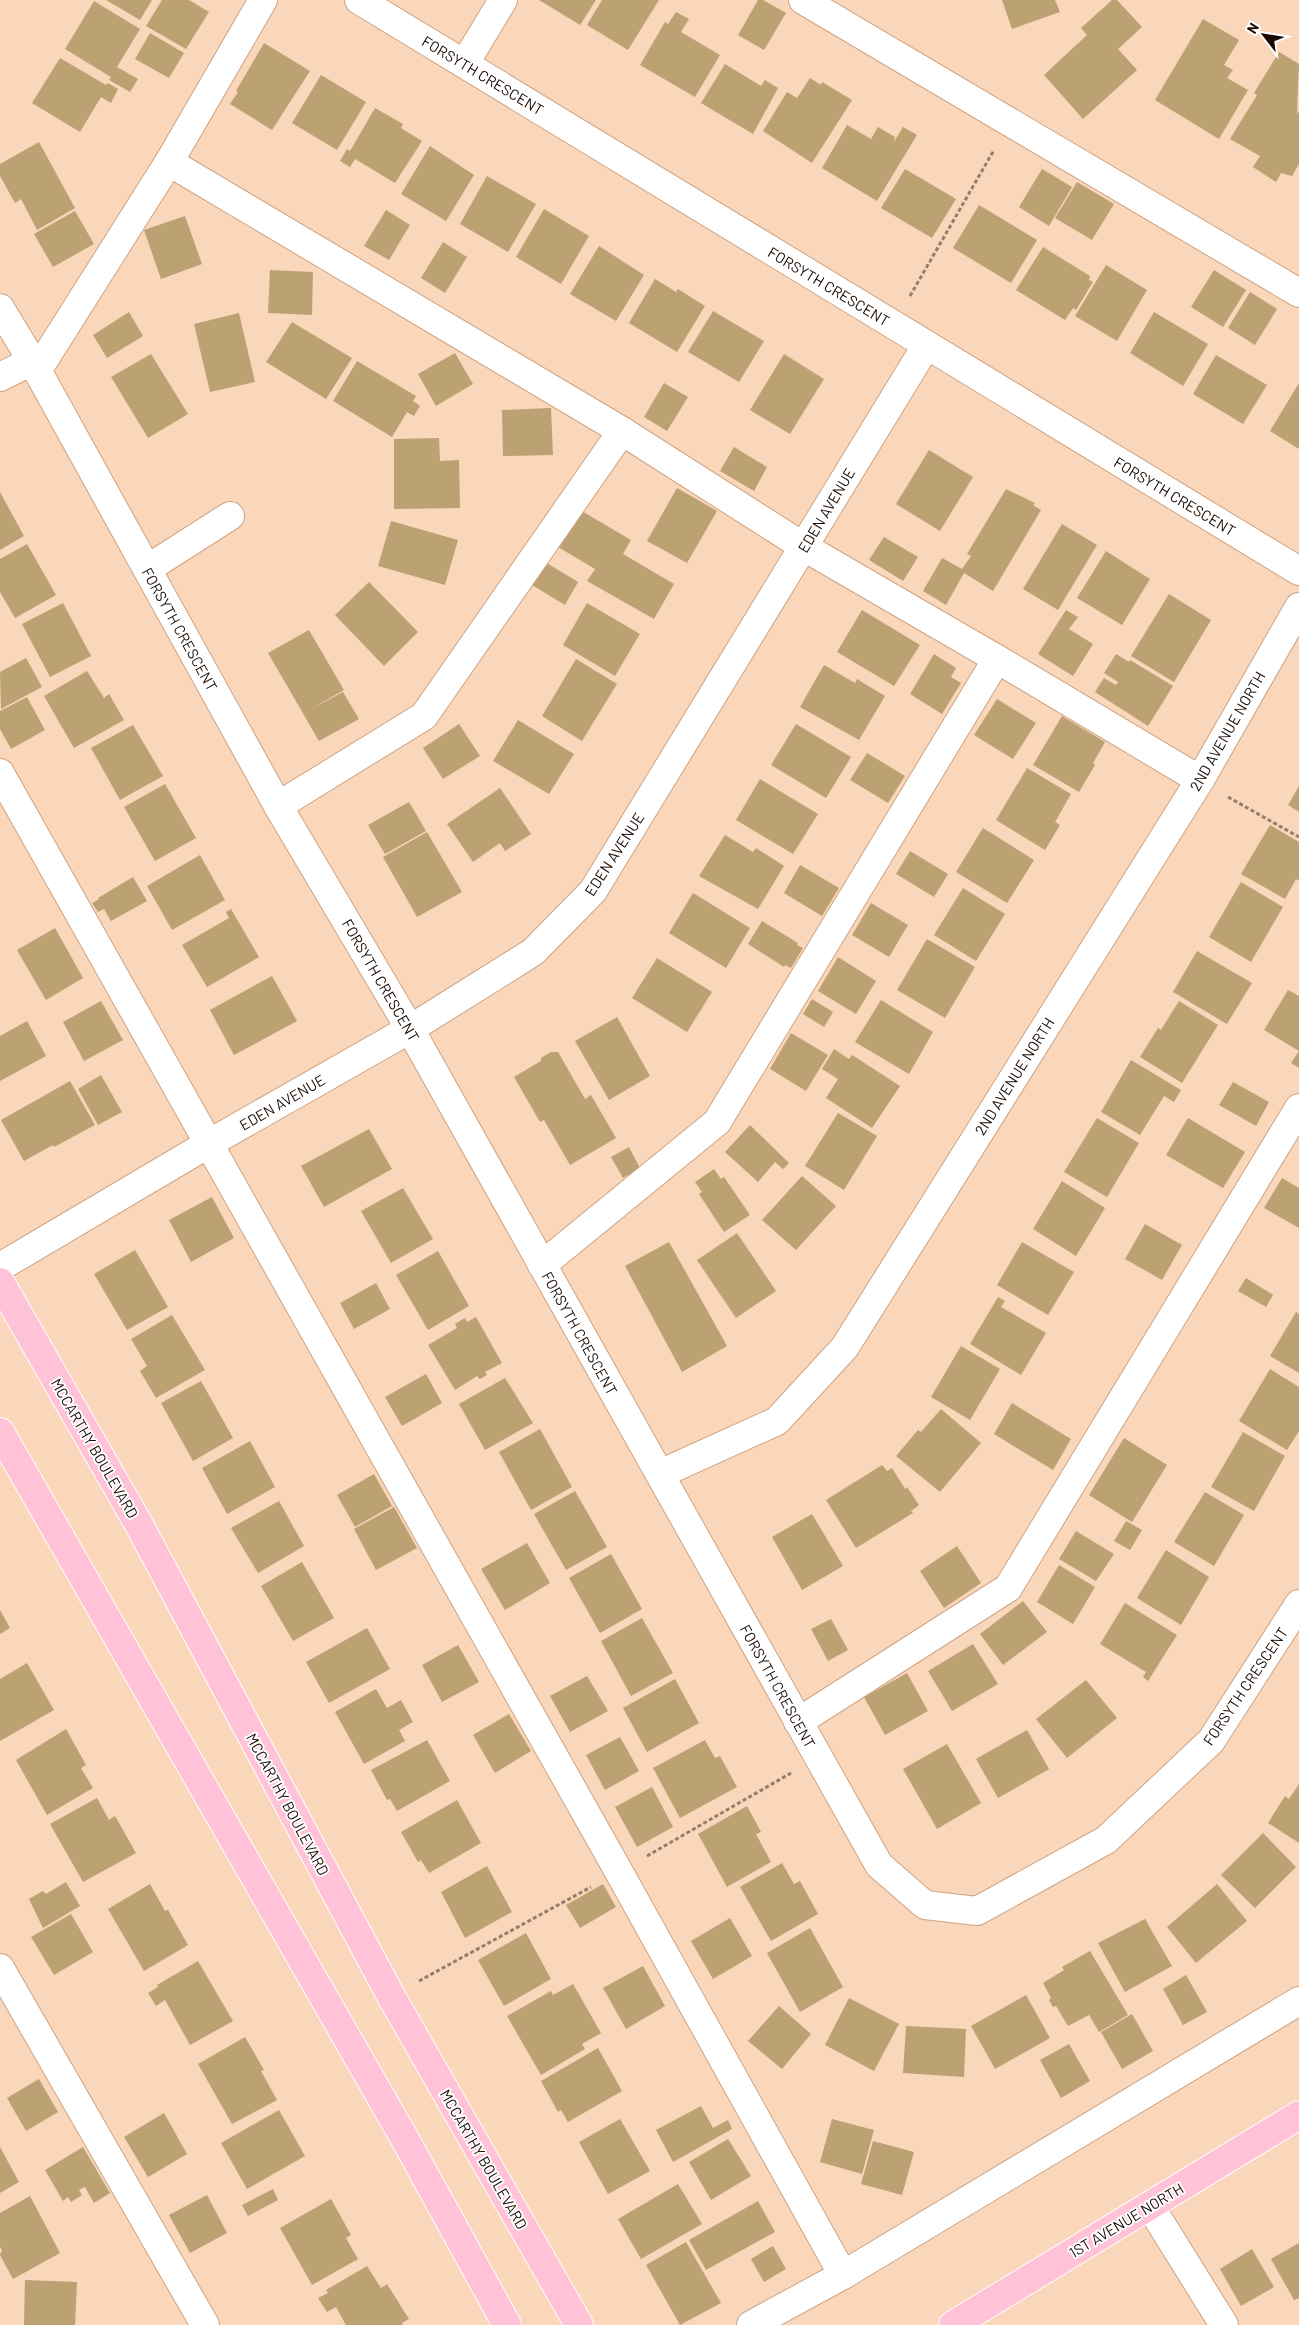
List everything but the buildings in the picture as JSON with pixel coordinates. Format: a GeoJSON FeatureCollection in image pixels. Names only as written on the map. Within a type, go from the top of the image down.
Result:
{"type":"FeatureCollection","features":[{"type":"Feature","properties":{"kind":"main road","name":"MCCARTHY BOULEVARD"},"geometry":{"type":"LineString","coordinates":[[0,1282],[138,1523],[391,1996],[579,2325]]}},
{"type":"Feature","properties":{"kind":"main road"},"geometry":{"type":"LineString","coordinates":[[0,1432],[401,2132],[507,2325]]}},
{"type":"Feature","properties":{"kind":"main road","name":"1ST AVENUE NORTH"},"geometry":{"type":"LineString","coordinates":[[957,2324],[1299,2115]]}},
{"type":"Feature","properties":{"kind":"street"},"geometry":{"type":"LineString","coordinates":[[0,377],[35,366],[169,162],[263,0]]}},
{"type":"Feature","properties":{"kind":"street","name":"FORSYTH CRESCENT"},"geometry":{"type":"LineString","coordinates":[[359,0],[1299,571]]}},
{"type":"Feature","properties":{"kind":"street"},"geometry":{"type":"LineString","coordinates":[[465,63],[503,0]]}},
{"type":"Feature","properties":{"kind":"street"},"geometry":{"type":"LineString","coordinates":[[803,0],[1011,121],[1299,293]]}},
{"type":"Feature","properties":{"kind":"street"},"geometry":{"type":"LineString","coordinates":[[169,162],[622,431],[804,546],[1200,780]]}},
{"type":"Feature","properties":{"kind":"street","name":"FORSYTH CRESCENT"},"geometry":{"type":"LineString","coordinates":[[0,308],[35,366],[278,806],[410,1028],[879,1865],[925,1905],[977,1911],[1106,1840],[1211,1741],[1299,1604]]}},
{"type":"Feature","properties":{"kind":"street","name":"EDEN AVENUE"},"geometry":{"type":"LineString","coordinates":[[0,1267],[208,1144],[410,1028],[533,952],[593,891],[926,346]]}},
{"type":"Feature","properties":{"kind":"street"},"geometry":{"type":"LineString","coordinates":[[278,806],[424,716],[622,431]]}},
{"type":"Feature","properties":{"kind":"street"},"geometry":{"type":"LineString","coordinates":[[147,569],[230,516]]}},
{"type":"Feature","properties":{"kind":"street","name":"2ND AVENUE NORTH"},"geometry":{"type":"LineString","coordinates":[[660,1474],[777,1420],[845,1347],[1200,780],[1299,607]]}},
{"type":"Feature","properties":{"kind":"street"},"geometry":{"type":"LineString","coordinates":[[542,1265],[717,1122],[998,659]]}},
{"type":"Feature","properties":{"kind":"street"},"geometry":{"type":"LineString","coordinates":[[0,773],[619,1872],[842,2275]]}},
{"type":"Feature","properties":{"kind":"street"},"geometry":{"type":"LineString","coordinates":[[798,1722],[1008,1588],[1299,1108]]}},
{"type":"Feature","properties":{"kind":"street"},"geometry":{"type":"LineString","coordinates":[[0,1968],[205,2325]]}},
{"type":"Feature","properties":{"kind":"street"},"geometry":{"type":"LineString","coordinates":[[751,2325],[842,2275],[1299,2001]]}},
{"type":"Feature","properties":{"kind":"street"},"geometry":{"type":"LineString","coordinates":[[1150,2206],[1224,2325]]}},
{"type":"Feature","properties":{"kind":"path"},"geometry":{"type":"LineString","coordinates":[[893,325],[1011,121]]}},
{"type":"Feature","properties":{"kind":"path"},"geometry":{"type":"LineString","coordinates":[[1200,780],[1299,837]]}}]}
